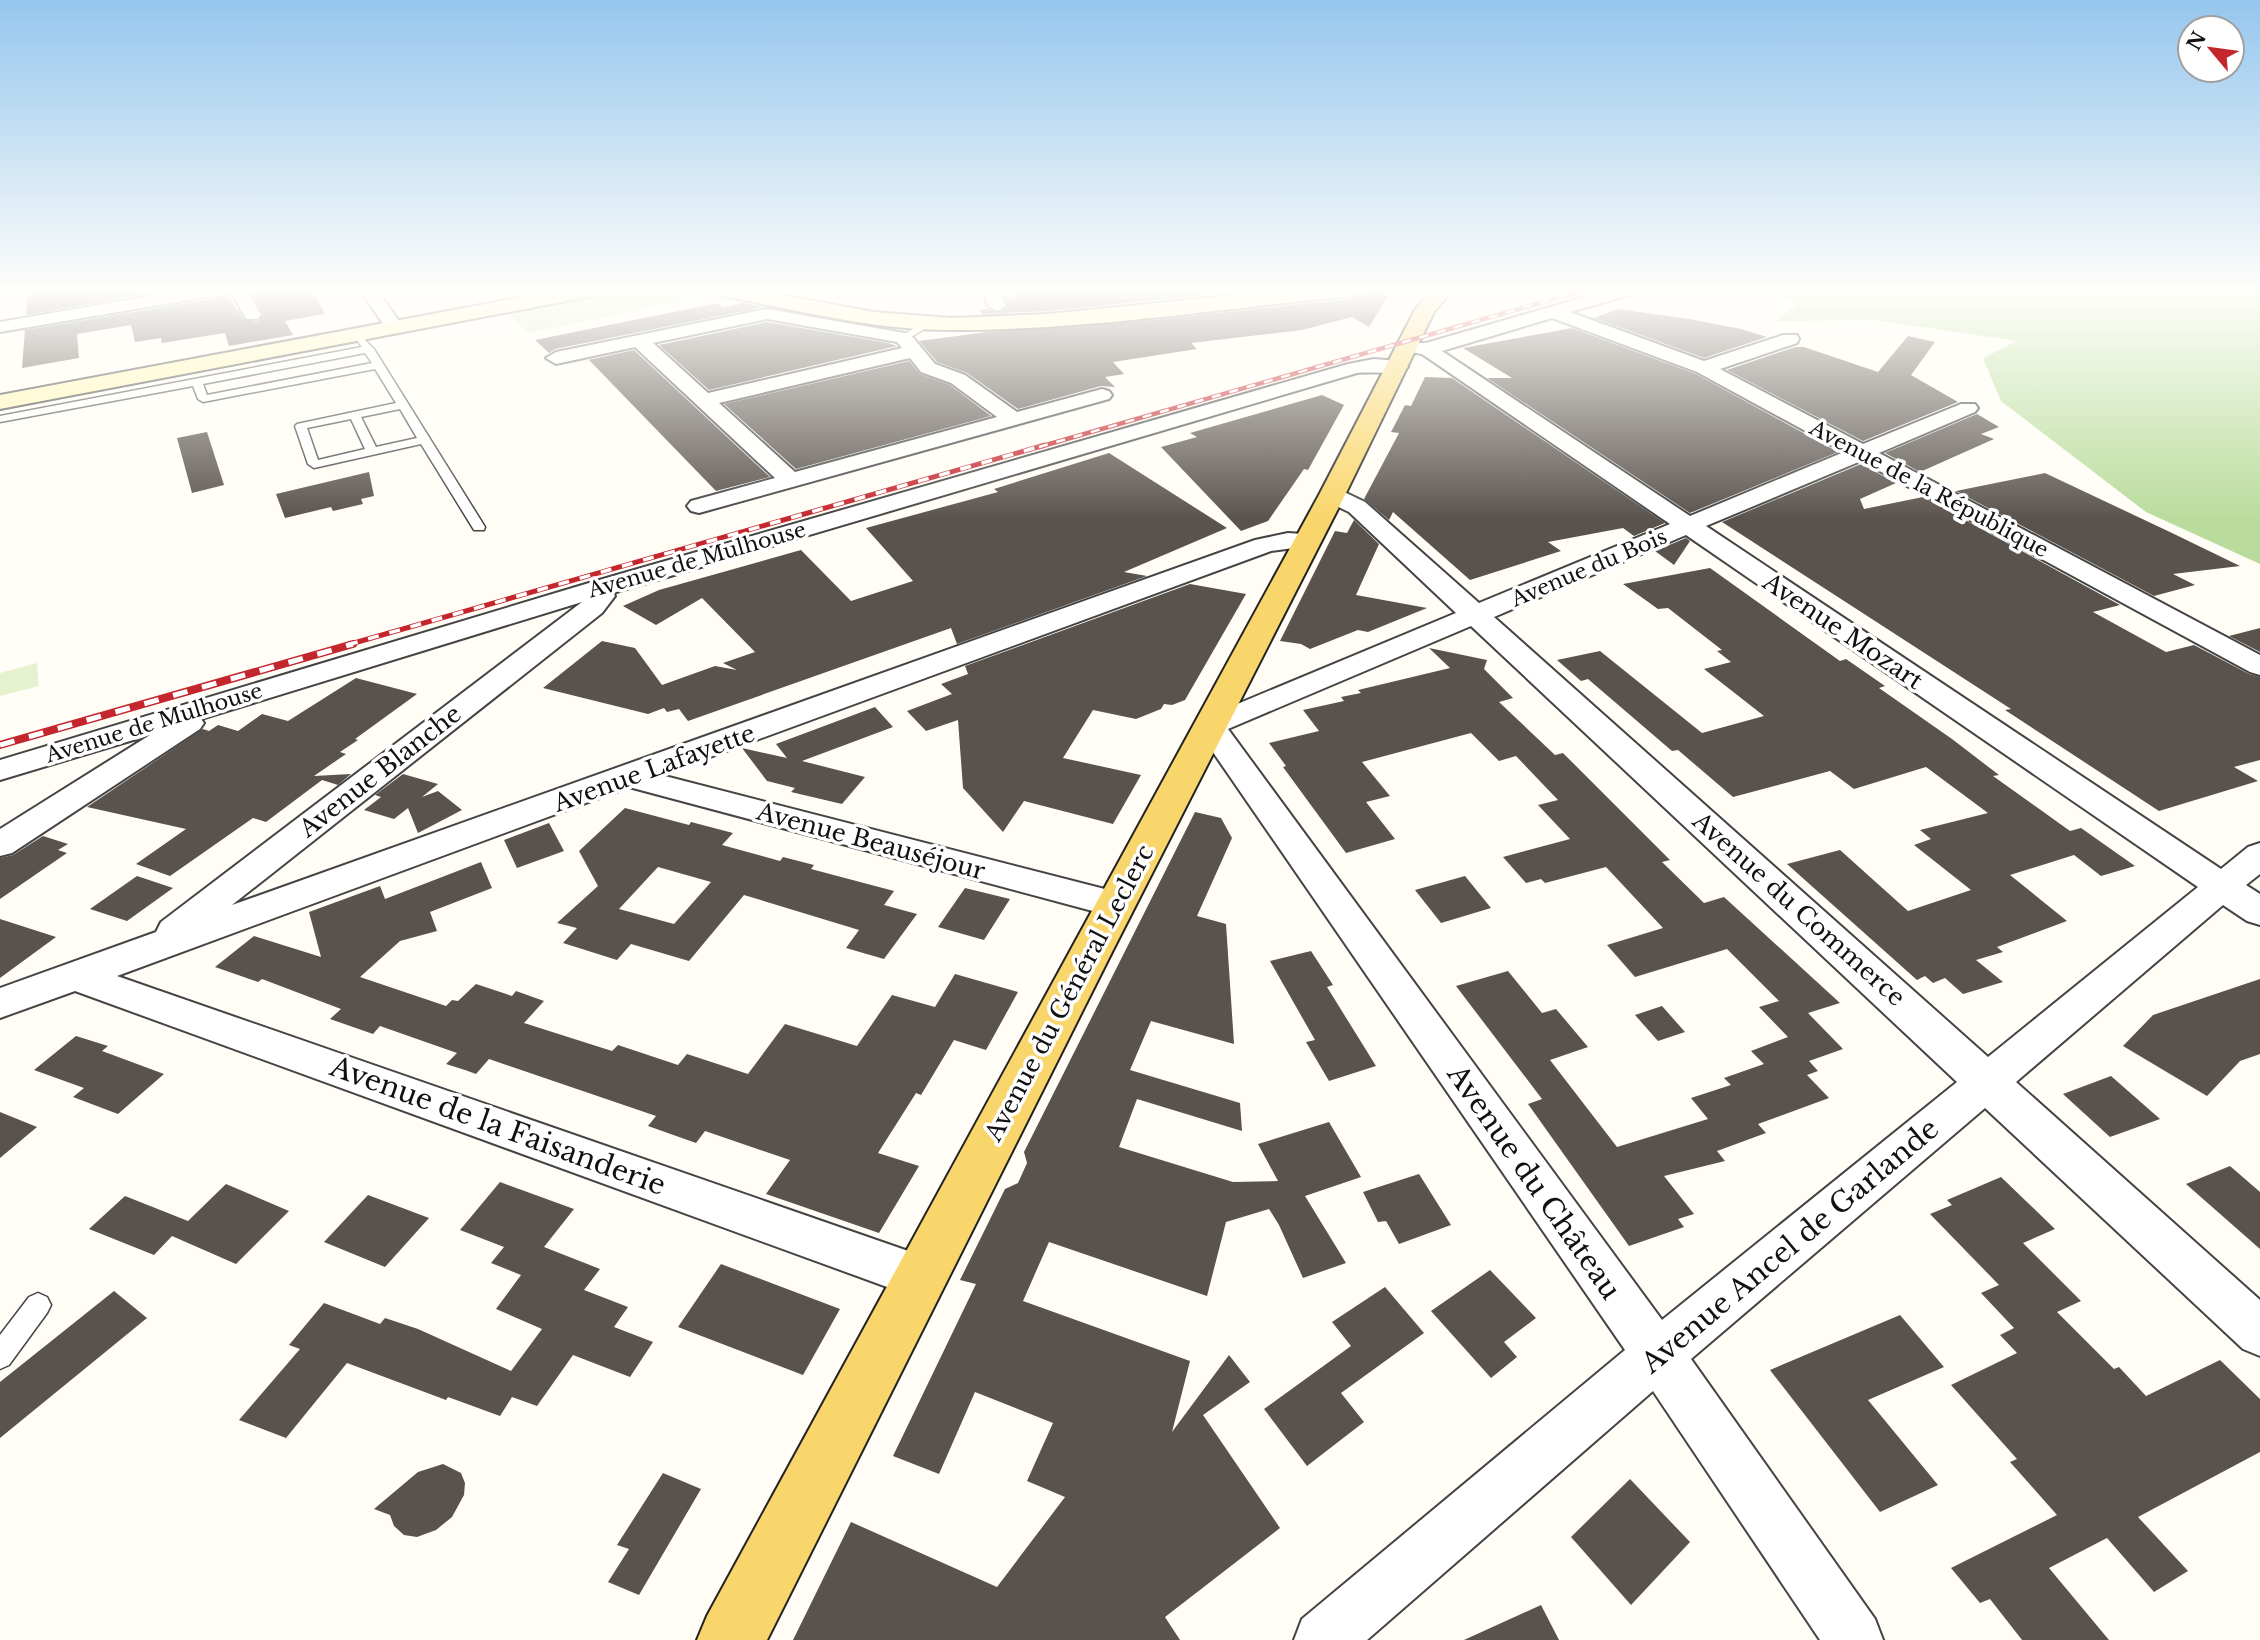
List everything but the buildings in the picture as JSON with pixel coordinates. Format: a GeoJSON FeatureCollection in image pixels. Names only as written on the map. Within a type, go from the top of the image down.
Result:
{"type":"FeatureCollection","features":[{"type":"Feature","properties":{"kind":"main road"},"geometry":{"type":"LineString","coordinates":[[0,402],[215,367]]}},
{"type":"Feature","properties":{"kind":"main road","name":"Avenue du Général Leclerc"},"geometry":{"type":"LineString","coordinates":[[731,1640],[1115,904],[1332,495],[1404,367]]}},
{"type":"Feature","properties":{"kind":"street"},"geometry":{"type":"LineString","coordinates":[[668,367],[791,481]]}},
{"type":"Feature","properties":{"kind":"street"},"geometry":{"type":"LineString","coordinates":[[706,400],[830,367]]}},
{"type":"Feature","properties":{"kind":"street"},"geometry":{"type":"LineString","coordinates":[[927,367],[958,379],[1013,419]]}},
{"type":"Feature","properties":{"kind":"street","name":"Avenue de Mulhouse"},"geometry":{"type":"LineString","coordinates":[[0,770],[598,589],[1362,367]]}},
{"type":"Feature","properties":{"kind":"street","name":"Avenue Mozart"},"geometry":{"type":"LineString","coordinates":[[1431,367],[1689,527],[2260,912]]}},
{"type":"Feature","properties":{"kind":"street","name":"Avenue de la République"},"geometry":{"type":"LineString","coordinates":[[1700,367],[2260,666]]}},
{"type":"Feature","properties":{"kind":"street"},"geometry":{"type":"LineString","coordinates":[[1704,368],[1708,367]]}},
{"type":"Feature","properties":{"kind":"street"},"geometry":{"type":"LineString","coordinates":[[699,506],[1102,395]]}},
{"type":"Feature","properties":{"kind":"street","name":"Avenue du Bois"},"geometry":{"type":"LineString","coordinates":[[1210,726],[1968,408]]}},
{"type":"Feature","properties":{"kind":"street","name":"Avenue du Commerce"},"geometry":{"type":"LineString","coordinates":[[1332,495],[1357,507],[2260,1332]]}},
{"type":"Feature","properties":{"kind":"street","name":"Avenue Lafayette"},"geometry":{"type":"LineString","coordinates":[[0,1003],[1270,543],[1308,540]]}},
{"type":"Feature","properties":{"kind":"street","name":"Avenue Blanche"},"geometry":{"type":"LineString","coordinates":[[149,949],[593,607],[603,596],[598,589]]}},
{"type":"Feature","properties":{"kind":"street"},"geometry":{"type":"LineString","coordinates":[[0,845],[190,723],[197,710]]}},
{"type":"Feature","properties":{"kind":"street","name":"Avenue du Château"},"geometry":{"type":"LineString","coordinates":[[1210,726],[1658,1355],[1854,1640]]}},
{"type":"Feature","properties":{"kind":"street","name":"Avenue Beauséjour"},"geometry":{"type":"LineString","coordinates":[[628,777],[1115,904]]}},
{"type":"Feature","properties":{"kind":"street","name":"Avenue Ancel de Garlande"},"geometry":{"type":"LineString","coordinates":[[1323,1640],[1658,1355],[2260,855]]}},
{"type":"Feature","properties":{"kind":"street","name":"Avenue de la Faisanderie"},"geometry":{"type":"LineString","coordinates":[[76,976],[920,1277]]}},
{"type":"Feature","properties":{"kind":"lane"},"geometry":{"type":"LineString","coordinates":[[0,419],[197,382],[262,367]]}},
{"type":"Feature","properties":{"kind":"lane"},"geometry":{"type":"LineString","coordinates":[[197,382],[203,399],[371,367]]}},
{"type":"Feature","properties":{"kind":"lane"},"geometry":{"type":"LineString","coordinates":[[380,367],[479,527]]}},
{"type":"Feature","properties":{"kind":"lane"},"geometry":{"type":"LineString","coordinates":[[404,405],[301,426],[314,464],[426,439]]}},
{"type":"Feature","properties":{"kind":"lane"},"geometry":{"type":"LineString","coordinates":[[354,415],[372,451]]}},
{"type":"Feature","properties":{"kind":"lane"},"geometry":{"type":"LineString","coordinates":[[0,1356],[38,1305]]}},
{"type":"Feature","properties":{"kind":"green space"},"geometry":{"type":"Polygon","coordinates":[[[1987,367],[2260,367],[2260,564],[2146,512],[2001,401],[1987,367]]]}},
{"type":"Feature","properties":{"kind":"green space"},"geometry":{"type":"Polygon","coordinates":[[[37,663],[39,686],[0,696],[0,673],[37,663]]]}},
{"type":"Feature","properties":{"kind":"railway"},"geometry":{"type":"LineString","coordinates":[[1039,447],[1319,367]]}},
{"type":"Feature","properties":{"kind":"railway"},"geometry":{"type":"LineString","coordinates":[[347,645],[1045,445]]}},
{"type":"Feature","properties":{"kind":"railway"},"geometry":{"type":"LineString","coordinates":[[0,745],[353,644]]}}]}
